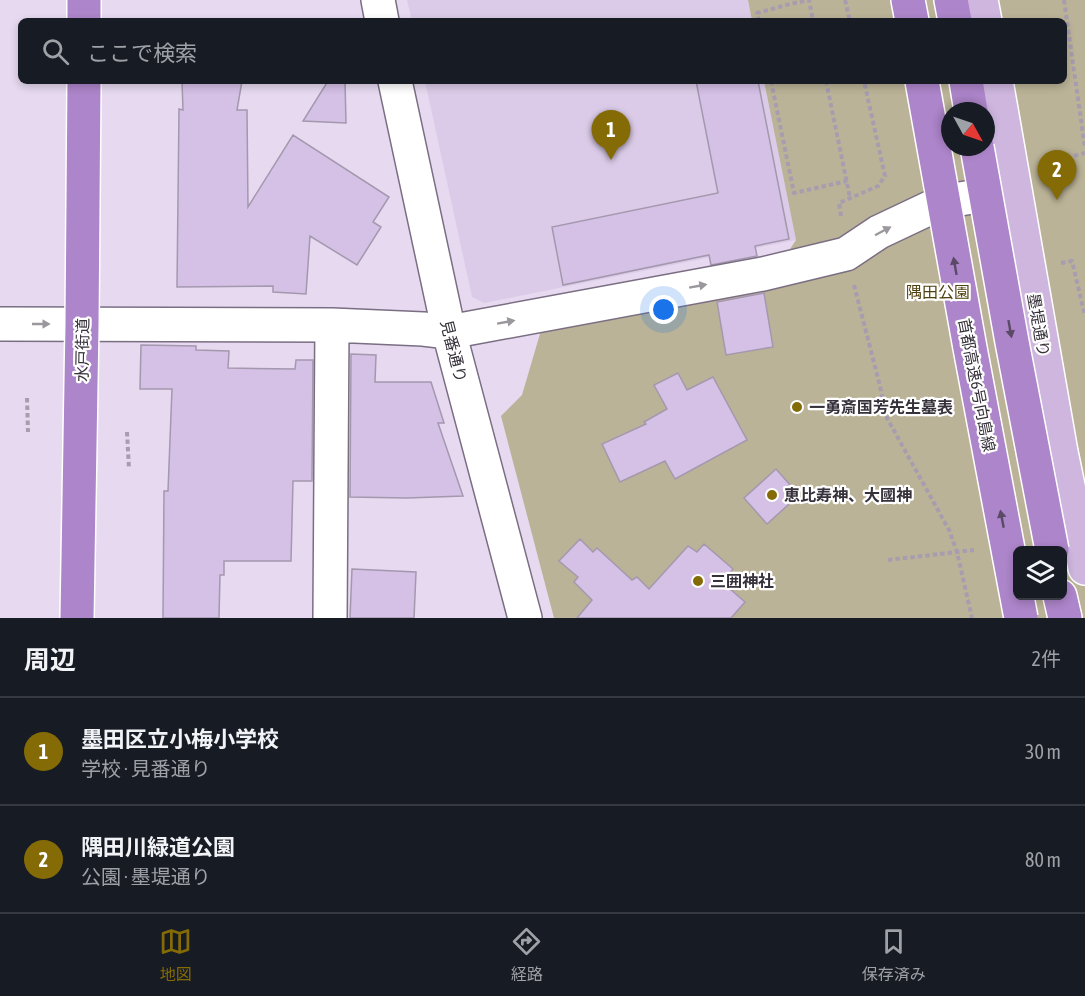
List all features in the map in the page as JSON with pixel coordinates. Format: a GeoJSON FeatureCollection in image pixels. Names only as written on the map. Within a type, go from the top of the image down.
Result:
{"type":"FeatureCollection","features":[{"type":"Feature","properties":{"kind":"highway"},"geometry":{"type":"LineString","coordinates":[[84,0],[84,18]]}},
{"type":"Feature","properties":{"kind":"highway"},"geometry":{"type":"LineString","coordinates":[[908,0],[911,18]]}},
{"type":"Feature","properties":{"kind":"highway"},"geometry":{"type":"LineString","coordinates":[[951,0],[954,18]]}},
{"type":"Feature","properties":{"kind":"highway","name":"水戸街道"},"geometry":{"type":"LineString","coordinates":[[77,618],[84,84]]}},
{"type":"Feature","properties":{"kind":"highway","name":"首都高速6号向島線"},"geometry":{"type":"LineString","coordinates":[[923,84],[1021,618]]}},
{"type":"Feature","properties":{"kind":"highway"},"geometry":{"type":"LineString","coordinates":[[966,84],[970,102]]}},
{"type":"Feature","properties":{"kind":"highway"},"geometry":{"type":"LineString","coordinates":[[979,156],[1051,546]]}},
{"type":"Feature","properties":{"kind":"highway"},"geometry":{"type":"LineString","coordinates":[[1061,600],[1065,618]]}},
{"type":"Feature","properties":{"kind":"main road"},"geometry":{"type":"LineString","coordinates":[[981,0],[984,18]]}},
{"type":"Feature","properties":{"kind":"main road","name":"墨堤通り"},"geometry":{"type":"LineString","coordinates":[[997,84],[1061,452],[1085,568]]}},
{"type":"Feature","properties":{"kind":"street"},"geometry":{"type":"LineString","coordinates":[[378,0],[381,18]]}},
{"type":"Feature","properties":{"kind":"street","name":"見番通り"},"geometry":{"type":"LineString","coordinates":[[396,84],[449,332],[525,618]]}},
{"type":"Feature","properties":{"kind":"street"},"geometry":{"type":"LineString","coordinates":[[0,324],[332,325],[449,332],[763,274],[846,254],[879,232],[934,206],[954,200],[1016,189]]}},
{"type":"Feature","properties":{"kind":"street"},"geometry":{"type":"LineString","coordinates":[[330,618],[332,325]]}},
{"type":"Feature","properties":{"kind":"path"},"geometry":{"type":"LineString","coordinates":[[758,18],[757,14],[790,2],[809,0],[812,18]]}},
{"type":"Feature","properties":{"kind":"path"},"geometry":{"type":"LineString","coordinates":[[845,0],[849,18]]}},
{"type":"Feature","properties":{"kind":"path"},"geometry":{"type":"LineString","coordinates":[[1064,0],[1067,18]]}},
{"type":"Feature","properties":{"kind":"path"},"geometry":{"type":"LineString","coordinates":[[1067,21],[1085,148]]}},
{"type":"Feature","properties":{"kind":"path"},"geometry":{"type":"LineString","coordinates":[[772,84],[794,193],[847,181]]}},
{"type":"Feature","properties":{"kind":"path"},"geometry":{"type":"LineString","coordinates":[[827,84],[850,198]]}},
{"type":"Feature","properties":{"kind":"path"},"geometry":{"type":"LineString","coordinates":[[865,84],[885,176],[878,186],[839,203],[846,254],[887,418],[949,530],[957,552],[972,618]]}},
{"type":"Feature","properties":{"kind":"path"},"geometry":{"type":"LineString","coordinates":[[1040,164],[1085,153]]}},
{"type":"Feature","properties":{"kind":"path"},"geometry":{"type":"LineString","coordinates":[[27,398],[28,432]]}},
{"type":"Feature","properties":{"kind":"path"},"geometry":{"type":"LineString","coordinates":[[128,432],[129,470]]}},
{"type":"Feature","properties":{"kind":"path"},"geometry":{"type":"LineString","coordinates":[[888,560],[977,550]]}},
{"type":"Feature","properties":{"kind":"shaded area"},"geometry":{"type":"Polygon","coordinates":[[[407,0],[748,0],[751,18],[411,18],[407,0]]]}},
{"type":"Feature","properties":{"kind":"shaded area"},"geometry":{"type":"Polygon","coordinates":[[[426,84],[765,84],[796,240],[484,303],[472,297],[426,84]]]}},
{"type":"Feature","properties":{"kind":"green space","name":"隅田公園"},"geometry":{"type":"Polygon","coordinates":[[[748,0],[1085,0],[1085,618],[554,618],[501,416],[522,395],[542,327],[765,292],[765,287],[796,240],[765,84],[1067,84],[1067,18],[751,18],[748,0]]]}},
{"type":"Feature","properties":{"kind":"building"},"geometry":{"type":"Polygon","coordinates":[[[182,84],[241,84],[237,110],[247,110],[248,207],[293,135],[389,197],[373,222],[381,227],[357,265],[310,236],[306,294],[273,292],[273,286],[177,287],[179,109],[183,110],[182,84]]]}},
{"type":"Feature","properties":{"kind":"building"},"geometry":{"type":"Polygon","coordinates":[[[326,84],[345,84],[346,123],[303,121],[326,84]]]}},
{"type":"Feature","properties":{"kind":"building"},"geometry":{"type":"Polygon","coordinates":[[[697,84],[759,84],[789,239],[755,246],[757,256],[711,265],[709,255],[563,285],[552,227],[718,193],[697,84]]]}},
{"type":"Feature","properties":{"kind":"building"},"geometry":{"type":"Polygon","coordinates":[[[764,293],[773,347],[726,355],[717,302],[764,293]]]}},
{"type":"Feature","properties":{"kind":"building"},"geometry":{"type":"Polygon","coordinates":[[[141,345],[196,346],[196,350],[229,351],[228,368],[295,369],[296,360],[313,360],[312,481],[293,481],[291,561],[224,561],[224,575],[220,575],[219,618],[163,618],[164,491],[168,491],[172,389],[140,389],[141,345]]]}},
{"type":"Feature","properties":{"kind":"building"},"geometry":{"type":"Polygon","coordinates":[[[351,354],[376,355],[375,382],[431,382],[444,423],[438,423],[463,496],[350,497],[351,354]]]}},
{"type":"Feature","properties":{"kind":"building"},"geometry":{"type":"Polygon","coordinates":[[[678,373],[687,390],[713,377],[747,440],[675,479],[665,461],[620,482],[602,444],[646,424],[644,422],[667,409],[654,385],[678,373]]]}},
{"type":"Feature","properties":{"kind":"building"},"geometry":{"type":"Polygon","coordinates":[[[776,469],[799,495],[767,524],[744,498],[776,469]]]}},
{"type":"Feature","properties":{"kind":"building"},"geometry":{"type":"Polygon","coordinates":[[[580,539],[593,552],[597,548],[632,580],[637,577],[649,589],[688,546],[697,552],[704,544],[733,569],[722,582],[745,602],[731,618],[577,618],[592,600],[574,582],[578,577],[559,561],[580,539]]]}},
{"type":"Feature","properties":{"kind":"building"},"geometry":{"type":"Polygon","coordinates":[[[352,569],[416,572],[414,618],[350,618],[352,569]]]}},
{"type":"Feature","properties":{"kind":"place","name":"墨田区立小梅小学校"},"geometry":{"type":"Point","coordinates":[611,160]}},
{"type":"Feature","properties":{"kind":"place","name":"隅田川緑道公園"},"geometry":{"type":"Point","coordinates":[1057,200]}},
{"type":"Feature","properties":{"kind":"place","name":"一勇斎国芳先生墓表"},"geometry":{"type":"Point","coordinates":[797,407]}},
{"type":"Feature","properties":{"kind":"place","name":"恵比寿神、大國神"},"geometry":{"type":"Point","coordinates":[772,495]}},
{"type":"Feature","properties":{"kind":"place","name":"三囲神社"},"geometry":{"type":"Point","coordinates":[698,581]}}]}
